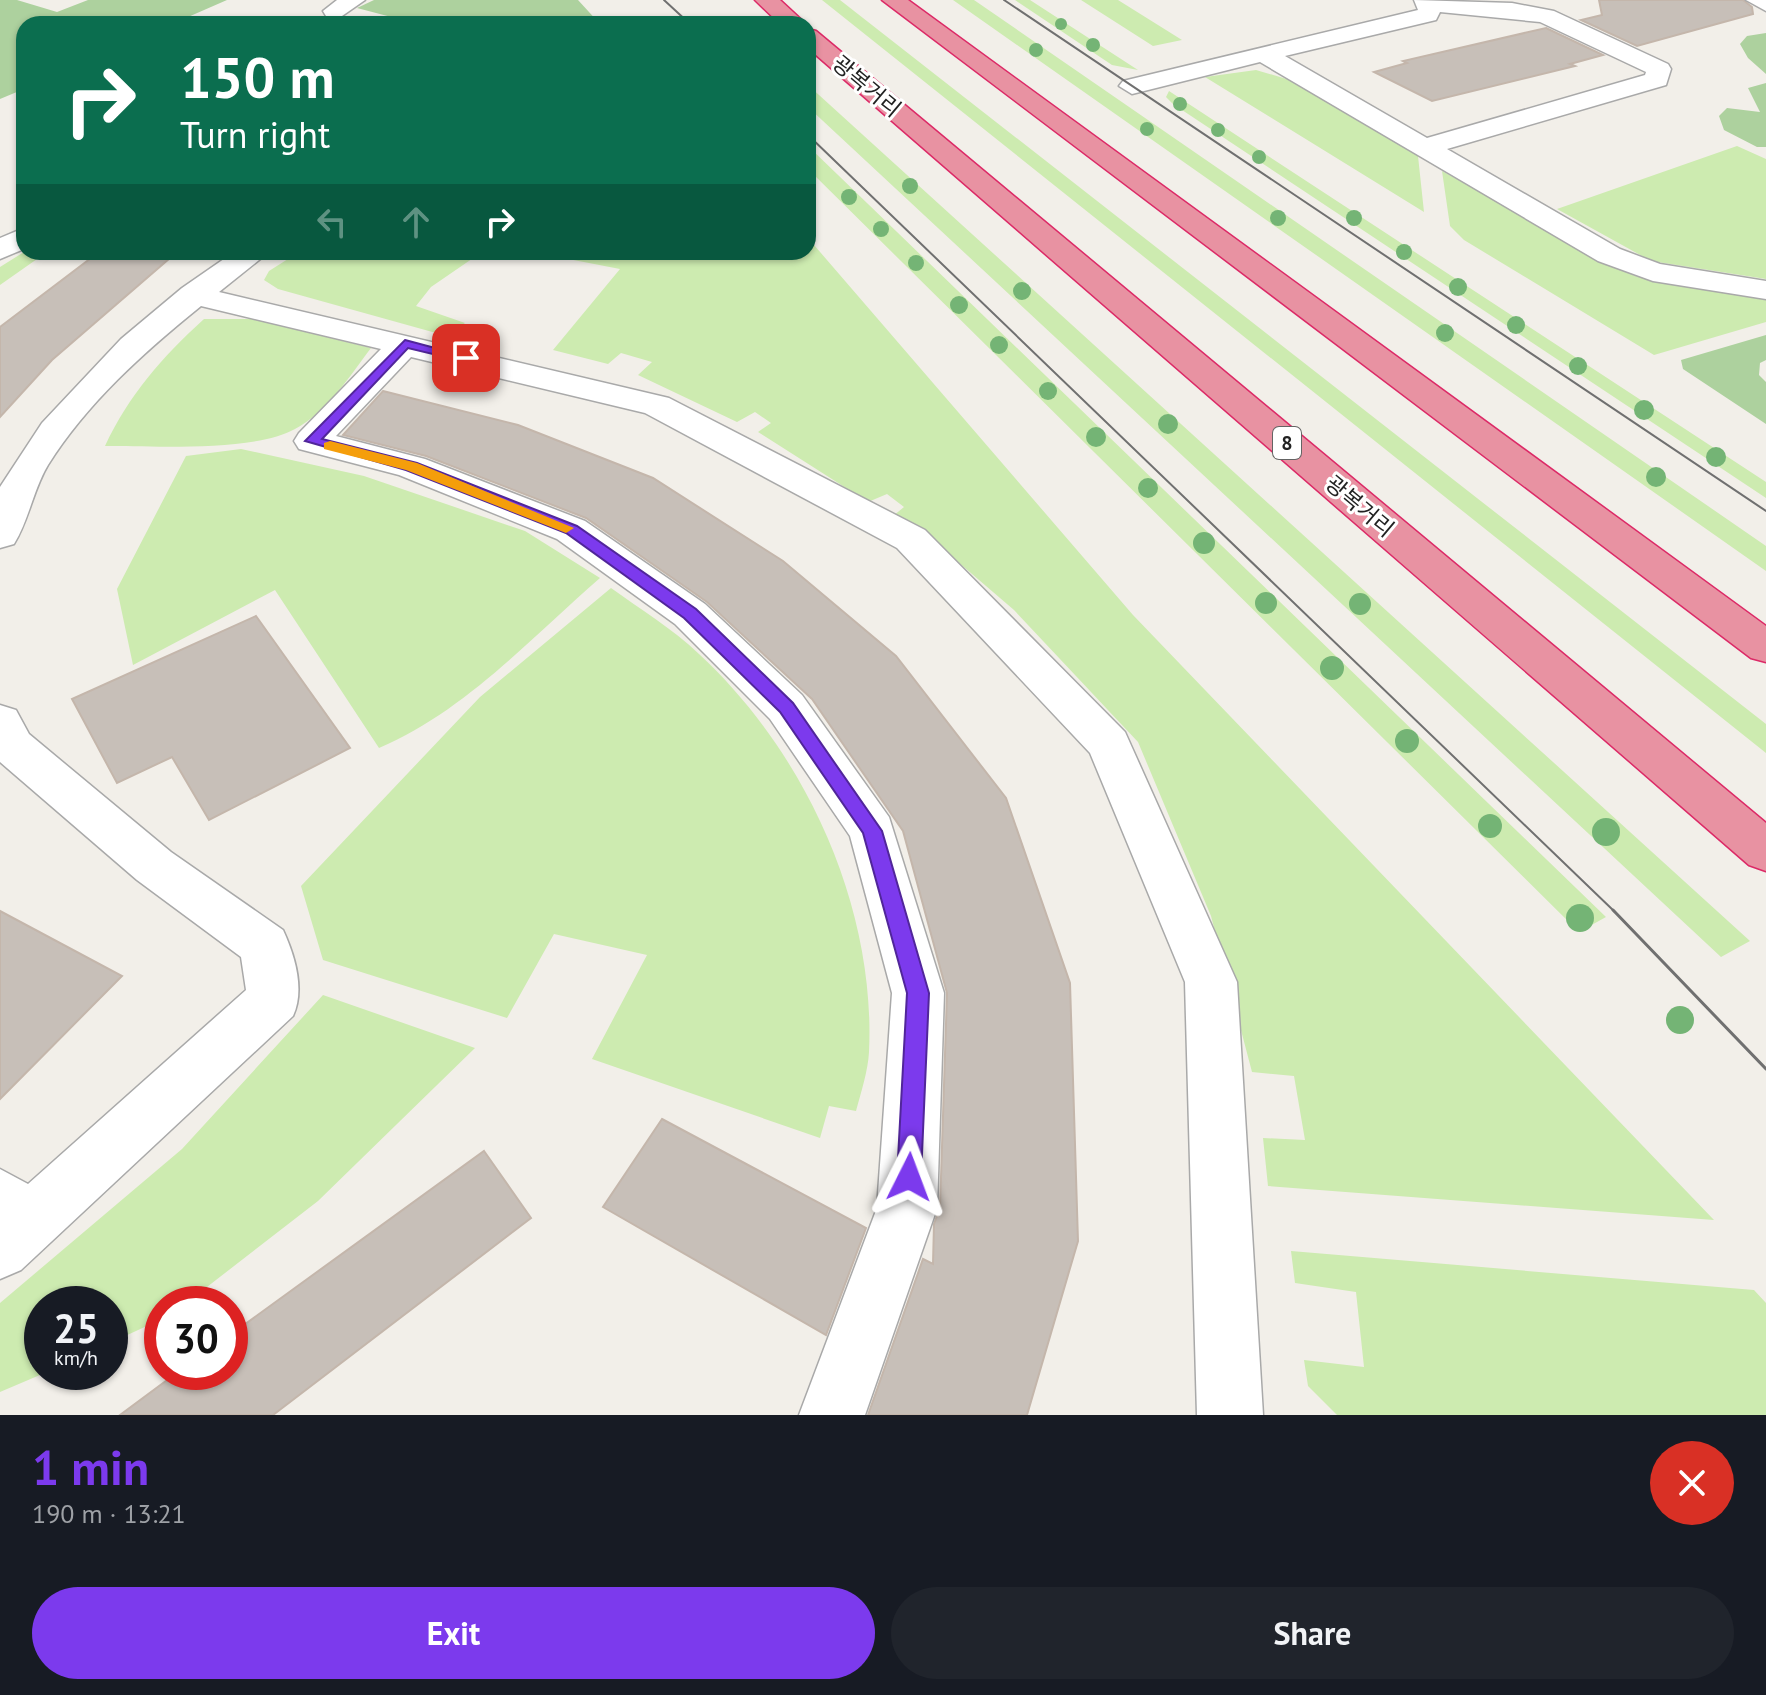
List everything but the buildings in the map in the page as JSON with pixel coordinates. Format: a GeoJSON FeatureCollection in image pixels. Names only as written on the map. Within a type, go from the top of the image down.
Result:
{"type":"FeatureCollection","features":[{"type":"Feature","properties":{"kind":"highway"},"geometry":{"type":"LineString","coordinates":[[766,0],[785,16]]}},
{"type":"Feature","properties":{"kind":"highway"},"geometry":{"type":"LineString","coordinates":[[893,0],[1766,647]]}},
{"type":"Feature","properties":{"kind":"highway","name":"광복거리"},"geometry":{"type":"LineString","coordinates":[[816,43],[1766,851]]}},
{"type":"Feature","properties":{"kind":"street"},"geometry":{"type":"LineString","coordinates":[[1757,0],[1766,4]]}},
{"type":"Feature","properties":{"kind":"street"},"geometry":{"type":"LineString","coordinates":[[1132,86],[1428,15],[1428,2],[1546,16],[1659,69],[1657,80],[1424,147]]}},
{"type":"Feature","properties":{"kind":"street"},"geometry":{"type":"LineString","coordinates":[[1264,54],[1609,255],[1653,272],[1766,290]]}},
{"type":"Feature","properties":{"kind":"street"},"geometry":{"type":"LineString","coordinates":[[0,535],[30,464],[93,382],[193,295],[243,260]]}},
{"type":"Feature","properties":{"kind":"street"},"geometry":{"type":"LineString","coordinates":[[193,295],[657,405],[911,539],[1109,744],[1211,982],[1230,1415]]}},
{"type":"Feature","properties":{"kind":"street"},"geometry":{"type":"LineString","coordinates":[[405,344],[312,441],[412,467],[571,530],[690,614],[786,707],[872,831],[918,993],[907,1208],[832,1415]]}},
{"type":"Feature","properties":{"kind":"street"},"geometry":{"type":"LineString","coordinates":[[0,722],[12,746],[35,766],[154,866],[265,946],[274,999],[9,1224]]}},
{"type":"Feature","properties":{"kind":"green space"},"geometry":{"type":"Polygon","coordinates":[[[0,0],[17,0],[57,12],[88,0],[227,0],[190,16],[16,16],[16,92],[0,99],[0,0]]]}},
{"type":"Feature","properties":{"kind":"green space"},"geometry":{"type":"Polygon","coordinates":[[[374,0],[578,0],[593,16],[388,16],[357,8],[374,0]]]}},
{"type":"Feature","properties":{"kind":"green space"},"geometry":{"type":"Polygon","coordinates":[[[822,0],[840,0],[1766,724],[1766,753],[822,0]]]}},
{"type":"Feature","properties":{"kind":"green space"},"geometry":{"type":"Polygon","coordinates":[[[953,0],[974,0],[1766,546],[1766,571],[953,0]]]}},
{"type":"Feature","properties":{"kind":"green space"},"geometry":{"type":"Polygon","coordinates":[[[1015,0],[1030,0],[1138,70],[1112,65],[1015,0]]]}},
{"type":"Feature","properties":{"kind":"green space"},"geometry":{"type":"Polygon","coordinates":[[[1081,0],[1118,0],[1182,40],[1153,46],[1081,0]]]}},
{"type":"Feature","properties":{"kind":"green space"},"geometry":{"type":"Polygon","coordinates":[[[1766,33],[1766,74],[1748,58],[1740,44],[1747,36],[1766,33]]]}},
{"type":"Feature","properties":{"kind":"green space"},"geometry":{"type":"Polygon","coordinates":[[[1256,70],[1290,80],[1418,156],[1424,212],[1205,77],[1256,70]]]}},
{"type":"Feature","properties":{"kind":"green space"},"geometry":{"type":"Polygon","coordinates":[[[1766,83],[1766,147],[1757,147],[1724,130],[1719,116],[1727,108],[1760,112],[1748,88],[1766,83]]]}},
{"type":"Feature","properties":{"kind":"green space"},"geometry":{"type":"Polygon","coordinates":[[[1169,91],[1766,482],[1766,498],[1173,104],[1166,97],[1169,91]]]}},
{"type":"Feature","properties":{"kind":"green space"},"geometry":{"type":"Polygon","coordinates":[[[816,92],[1750,941],[1721,957],[816,114],[816,92]]]}},
{"type":"Feature","properties":{"kind":"green space"},"geometry":{"type":"Polygon","coordinates":[[[1737,146],[1766,159],[1766,279],[1651,261],[1557,209],[1737,146]]]}},
{"type":"Feature","properties":{"kind":"green space"},"geometry":{"type":"Polygon","coordinates":[[[816,154],[1606,917],[1579,932],[816,177],[816,154]]]}},
{"type":"Feature","properties":{"kind":"green space"},"geometry":{"type":"Polygon","coordinates":[[[1442,171],[1635,276],[1766,300],[1766,322],[1654,355],[1464,240],[1450,226],[1442,171]]]}},
{"type":"Feature","properties":{"kind":"green space"},"geometry":{"type":"Polygon","coordinates":[[[816,247],[1133,615],[1714,1220],[1268,1186],[1263,1138],[1305,1140],[1294,1076],[1252,1072],[1211,916],[1138,742],[1014,610],[937,544],[893,516],[904,507],[887,494],[868,502],[758,432],[771,423],[755,412],[737,422],[638,375],[652,362],[621,353],[608,364],[553,350],[620,269],[573,260],[816,260],[816,247]]]}},
{"type":"Feature","properties":{"kind":"green space"},"geometry":{"type":"Polygon","coordinates":[[[16,257],[16,260],[36,260],[0,285],[0,267],[16,257]]]}},
{"type":"Feature","properties":{"kind":"green space"},"geometry":{"type":"Polygon","coordinates":[[[286,260],[470,260],[431,287],[416,306],[465,323],[459,328],[443,325],[436,333],[278,289],[264,280],[269,271],[286,260]]]}},
{"type":"Feature","properties":{"kind":"green space"},"geometry":{"type":"Polygon","coordinates":[[[204,319],[253,319],[371,348],[317,414],[295,429],[277,436],[203,446],[105,446],[114,427],[148,378],[204,319]]]}},
{"type":"Feature","properties":{"kind":"green space"},"geometry":{"type":"Polygon","coordinates":[[[1766,335],[1766,360],[1760,363],[1759,375],[1766,382],[1766,424],[1683,369],[1681,360],[1766,335]]]}},
{"type":"Feature","properties":{"kind":"green space"},"geometry":{"type":"Polygon","coordinates":[[[241,449],[364,476],[525,531],[600,578],[468,694],[440,715],[379,748],[275,590],[133,665],[117,589],[186,456],[241,449]]]}},
{"type":"Feature","properties":{"kind":"green space"},"geometry":{"type":"Polygon","coordinates":[[[611,588],[689,645],[737,693],[771,737],[801,784],[826,835],[846,888],[860,942],[868,997],[869,1052],[856,1111],[829,1106],[820,1138],[592,1059],[647,955],[554,934],[507,1018],[323,960],[301,886],[480,697],[611,588]]]}},
{"type":"Feature","properties":{"kind":"green space"},"geometry":{"type":"Polygon","coordinates":[[[323,995],[475,1048],[318,1201],[208,1286],[144,1286],[144,1327],[128,1335],[128,1286],[24,1286],[24,1382],[0,1392],[0,1303],[182,1149],[323,995]]]}},
{"type":"Feature","properties":{"kind":"green space"},"geometry":{"type":"Polygon","coordinates":[[[1291,1251],[1754,1290],[1766,1303],[1766,1415],[1337,1415],[1308,1386],[1304,1360],[1364,1367],[1356,1292],[1295,1283],[1291,1251]]]}},
{"type":"Feature","properties":{"kind":"tram line"},"geometry":{"type":"LineString","coordinates":[[664,0],[681,16]]}},
{"type":"Feature","properties":{"kind":"tram line"},"geometry":{"type":"LineString","coordinates":[[1004,0],[1766,511]]}},
{"type":"Feature","properties":{"kind":"tram line"},"geometry":{"type":"LineString","coordinates":[[816,143],[1614,911]]}},
{"type":"Feature","properties":{"kind":"tram line"},"geometry":{"type":"LineString","coordinates":[[1614,911],[1766,1069]]}},
{"type":"Feature","properties":{"kind":"slow traffic"},"geometry":{"type":"LineString","coordinates":[[330,446],[412,467],[566,528]]}},
{"type":"Feature","properties":{"kind":"route"},"geometry":{"type":"LineString","coordinates":[[466,358],[405,344],[312,441],[412,467],[571,530],[690,614],[786,707],[872,831],[918,993],[909,1177]]}}]}
